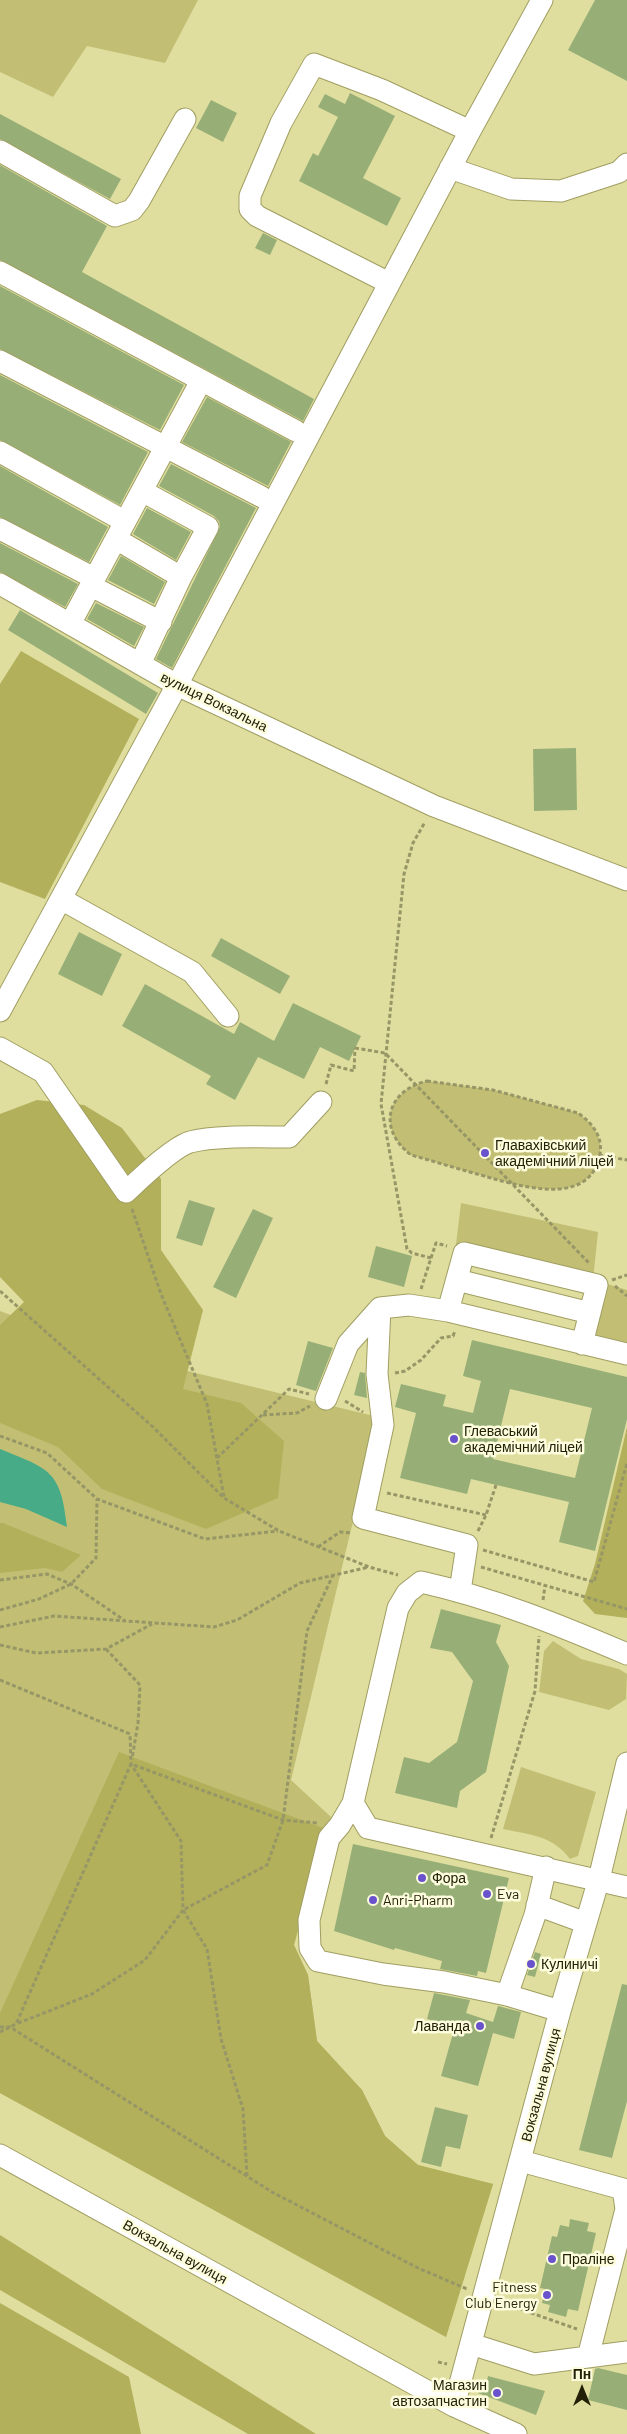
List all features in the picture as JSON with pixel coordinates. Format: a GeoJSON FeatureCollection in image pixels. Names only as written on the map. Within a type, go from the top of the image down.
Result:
{"type":"FeatureCollection","features":[{"type":"Feature","properties":{"kind":"street"},"geometry":{"type":"LineString","coordinates":[[0,1011],[177,685],[450,168],[542,0]]}},
{"type":"Feature","properties":{"kind":"street"},"geometry":{"type":"LineString","coordinates":[[390,283],[257,216],[250,209],[250,196],[281,123],[314,64],[382,90],[470,131]]}},
{"type":"Feature","properties":{"kind":"street"},"geometry":{"type":"LineString","coordinates":[[0,151],[115,216],[132,210],[139,201],[185,119]]}},
{"type":"Feature","properties":{"kind":"street"},"geometry":{"type":"LineString","coordinates":[[450,168],[511,189],[561,191],[619,172],[627,164]]}},
{"type":"Feature","properties":{"kind":"street"},"geometry":{"type":"LineString","coordinates":[[0,272],[296,431]]}},
{"type":"Feature","properties":{"kind":"street"},"geometry":{"type":"LineString","coordinates":[[0,361],[262,497]]}},
{"type":"Feature","properties":{"kind":"street"},"geometry":{"type":"LineString","coordinates":[[70,624],[202,381]]}},
{"type":"Feature","properties":{"kind":"street"},"geometry":{"type":"LineString","coordinates":[[0,452],[120,530],[181,577]]}},
{"type":"Feature","properties":{"kind":"street"},"geometry":{"type":"LineString","coordinates":[[140,664],[181,577],[208,527],[142,491]]}},
{"type":"Feature","properties":{"kind":"street"},"geometry":{"type":"LineString","coordinates":[[0,529],[161,622]]}},
{"type":"Feature","properties":{"kind":"street","name":"вулиця Вокзальна"},"geometry":{"type":"LineString","coordinates":[[0,584],[177,685],[434,806],[627,880]]}},
{"type":"Feature","properties":{"kind":"street"},"geometry":{"type":"LineString","coordinates":[[61,899],[192,972],[228,1016]]}},
{"type":"Feature","properties":{"kind":"street"},"geometry":{"type":"LineString","coordinates":[[0,1048],[43,1072],[126,1192],[188,1142],[257,1137],[289,1137],[322,1102]]}},
{"type":"Feature","properties":{"kind":"street"},"geometry":{"type":"LineString","coordinates":[[454,1313],[457,1280],[464,1253],[598,1285],[582,1344]]}},
{"type":"Feature","properties":{"kind":"street"},"geometry":{"type":"LineString","coordinates":[[492,1322],[506,1263]]}},
{"type":"Feature","properties":{"kind":"street"},"geometry":{"type":"LineString","coordinates":[[537,1333],[551,1274]]}},
{"type":"Feature","properties":{"kind":"street"},"geometry":{"type":"LineString","coordinates":[[457,1280],[590,1313]]}},
{"type":"Feature","properties":{"kind":"street"},"geometry":{"type":"LineString","coordinates":[[328,1395],[348,1344],[380,1308],[415,1305],[627,1354]]}},
{"type":"Feature","properties":{"kind":"street"},"geometry":{"type":"LineString","coordinates":[[380,1308],[377,1374],[383,1426],[363,1518],[467,1545],[460,1591]]}},
{"type":"Feature","properties":{"kind":"street"},"geometry":{"type":"LineString","coordinates":[[560,2011],[507,1996],[444,1982],[383,1974],[318,1961],[310,1948],[309,1920],[329,1838],[340,1825],[353,1803],[398,1608],[407,1593],[421,1582],[460,1591],[540,1617],[627,1654]]}},
{"type":"Feature","properties":{"kind":"street","name":"Вокзальна вулиця"},"geometry":{"type":"LineString","coordinates":[[454,2406],[560,2011],[598,1879],[627,1763]]}},
{"type":"Feature","properties":{"kind":"street"},"geometry":{"type":"LineString","coordinates":[[353,1803],[368,1828],[546,1867],[627,1887]]}},
{"type":"Feature","properties":{"kind":"street"},"geometry":{"type":"LineString","coordinates":[[507,1996],[538,1905],[546,1867]]}},
{"type":"Feature","properties":{"kind":"street"},"geometry":{"type":"LineString","coordinates":[[538,1905],[586,1923]]}},
{"type":"Feature","properties":{"kind":"street","name":"Вокзальна вулиця"},"geometry":{"type":"LineString","coordinates":[[0,2155],[454,2406],[516,2434]]}},
{"type":"Feature","properties":{"kind":"street"},"geometry":{"type":"LineString","coordinates":[[521,2161],[625,2182],[626,2209],[588,2357]]}},
{"type":"Feature","properties":{"kind":"street"},"geometry":{"type":"LineString","coordinates":[[471,2344],[534,2364],[627,2352]]}},
{"type":"Feature","properties":{"kind":"path"},"geometry":{"type":"LineString","coordinates":[[415,1305],[431,1258],[412,1253],[407,1249],[381,1104],[384,1053],[398,949],[404,874],[414,843],[434,806]]}},
{"type":"Feature","properties":{"kind":"path"},"geometry":{"type":"LineString","coordinates":[[322,1102],[331,1065],[354,1071],[355,1048],[384,1053],[591,1264]]}},
{"type":"Feature","properties":{"kind":"path"},"geometry":{"type":"LineString","coordinates":[[427,1080],[484,1088],[578,1113],[590,1122],[598,1134],[600,1155],[591,1175],[579,1184],[547,1190],[510,1183],[411,1155],[399,1146],[392,1133],[390,1119],[393,1105],[401,1092],[414,1084],[427,1080]]}},
{"type":"Feature","properties":{"kind":"path"},"geometry":{"type":"LineString","coordinates":[[600,1155],[627,1160]]}},
{"type":"Feature","properties":{"kind":"path"},"geometry":{"type":"LineString","coordinates":[[126,1192],[161,1294],[208,1404],[224,1498]]}},
{"type":"Feature","properties":{"kind":"path"},"geometry":{"type":"LineString","coordinates":[[627,1275],[610,1281],[627,1296]]}},
{"type":"Feature","properties":{"kind":"path"},"geometry":{"type":"LineString","coordinates":[[0,1291],[153,1427],[224,1498],[279,1531],[369,1567],[421,1582]]}},
{"type":"Feature","properties":{"kind":"path"},"geometry":{"type":"LineString","coordinates":[[377,1374],[405,1371],[421,1360],[441,1338],[453,1336],[454,1313]]}},
{"type":"Feature","properties":{"kind":"path"},"geometry":{"type":"LineString","coordinates":[[217,1458],[289,1389],[328,1395],[383,1426]]}},
{"type":"Feature","properties":{"kind":"path"},"geometry":{"type":"LineString","coordinates":[[262,1415],[297,1413],[328,1395]]}},
{"type":"Feature","properties":{"kind":"path"},"geometry":{"type":"LineString","coordinates":[[0,1436],[48,1453],[97,1499],[205,1539],[279,1531]]}},
{"type":"Feature","properties":{"kind":"path"},"geometry":{"type":"LineString","coordinates":[[496,1485],[482,1525],[467,1545],[594,1582],[627,1463]]}},
{"type":"Feature","properties":{"kind":"path"},"geometry":{"type":"LineString","coordinates":[[369,1489],[486,1515]]}},
{"type":"Feature","properties":{"kind":"path"},"geometry":{"type":"LineString","coordinates":[[0,1610],[39,1600],[71,1584],[96,1558],[97,1499]]}},
{"type":"Feature","properties":{"kind":"path"},"geometry":{"type":"LineString","coordinates":[[0,1627],[54,1616],[214,1628],[238,1620],[300,1583],[369,1567]]}},
{"type":"Feature","properties":{"kind":"path"},"geometry":{"type":"LineString","coordinates":[[0,1580],[47,1574],[71,1584],[125,1621]]}},
{"type":"Feature","properties":{"kind":"path"},"geometry":{"type":"LineString","coordinates":[[0,2032],[92,1994],[145,1960],[183,1910],[267,1865],[283,1820],[307,1631],[333,1575]]}},
{"type":"Feature","properties":{"kind":"path"},"geometry":{"type":"LineString","coordinates":[[487,1854],[535,1691],[540,1617]]}},
{"type":"Feature","properties":{"kind":"path"},"geometry":{"type":"LineString","coordinates":[[0,1645],[36,1652],[106,1649],[154,1623]]}},
{"type":"Feature","properties":{"kind":"path"},"geometry":{"type":"LineString","coordinates":[[16,2024],[131,1764],[138,1723],[140,1685],[106,1649]]}},
{"type":"Feature","properties":{"kind":"path"},"geometry":{"type":"LineString","coordinates":[[0,1680],[130,1734],[131,1764],[181,1840],[183,1910],[207,1949],[221,2039],[243,2109],[247,2176]]}},
{"type":"Feature","properties":{"kind":"path"},"geometry":{"type":"LineString","coordinates":[[131,1764],[283,1820],[340,1825]]}},
{"type":"Feature","properties":{"kind":"path"},"geometry":{"type":"LineString","coordinates":[[0,2027],[10,2027],[272,2192],[418,2268],[484,2296],[594,2335]]}},
{"type":"Feature","properties":{"kind":"shaded area"},"geometry":{"type":"Polygon","coordinates":[[[0,0],[198,0],[165,63],[87,46],[53,97],[0,72],[0,0]]]}},
{"type":"Feature","properties":{"kind":"shaded area"},"geometry":{"type":"Polygon","coordinates":[[[21,651],[139,719],[45,899],[0,882],[0,684],[21,651]]]}},
{"type":"Feature","properties":{"kind":"shaded area"},"geometry":{"type":"Polygon","coordinates":[[[427,1081],[493,1090],[578,1113],[592,1126],[600,1141],[600,1154],[593,1172],[582,1183],[566,1188],[548,1189],[510,1183],[411,1155],[400,1145],[393,1134],[390,1123],[391,1112],[395,1102],[402,1093],[413,1086],[427,1081]]]}},
{"type":"Feature","properties":{"kind":"shaded area"},"geometry":{"type":"Polygon","coordinates":[[[37,1100],[84,1105],[122,1128],[161,1179],[161,1250],[203,1310],[183,1389],[241,1403],[284,1441],[278,1498],[206,1529],[102,1489],[58,1447],[0,1423],[0,1325],[24,1302],[0,1277],[0,1114],[37,1100]]]}},
{"type":"Feature","properties":{"kind":"shaded area"},"geometry":{"type":"Polygon","coordinates":[[[461,1203],[598,1232],[593,1280],[456,1244],[461,1203]]]}},
{"type":"Feature","properties":{"kind":"shaded area"},"geometry":{"type":"Polygon","coordinates":[[[604,1283],[627,1290],[627,1343],[589,1334],[604,1283]]]}},
{"type":"Feature","properties":{"kind":"shaded area"},"geometry":{"type":"Polygon","coordinates":[[[0,1311],[113,1353],[378,1417],[291,1780],[331,1817],[294,1945],[308,1975],[317,2041],[362,2090],[385,2136],[418,2165],[493,2184],[446,2337],[0,2093],[0,1311]]]}},
{"type":"Feature","properties":{"kind":"shaded area"},"geometry":{"type":"Polygon","coordinates":[[[627,1427],[627,1618],[595,1614],[583,1601],[595,1564],[627,1427]]]}},
{"type":"Feature","properties":{"kind":"shaded area"},"geometry":{"type":"Polygon","coordinates":[[[0,1449],[41,1467],[50,1474],[61,1494],[67,1527],[26,1509],[0,1502],[0,1449]]]}},
{"type":"Feature","properties":{"kind":"shaded area"},"geometry":{"type":"Polygon","coordinates":[[[0,1523],[81,1555],[62,1572],[45,1568],[0,1573],[0,1523]]]}},
{"type":"Feature","properties":{"kind":"shaded area"},"geometry":{"type":"Polygon","coordinates":[[[553,1641],[581,1659],[619,1669],[627,1674],[626,1699],[609,1710],[539,1692],[544,1651],[553,1641]]]}},
{"type":"Feature","properties":{"kind":"shaded area"},"geometry":{"type":"Polygon","coordinates":[[[119,1752],[323,1828],[294,1945],[308,1975],[317,2041],[362,2090],[385,2136],[418,2165],[493,2184],[446,2337],[0,2093],[0,2013],[119,1752]]]}},
{"type":"Feature","properties":{"kind":"shaded area"},"geometry":{"type":"Polygon","coordinates":[[[521,1767],[596,1792],[578,1856],[570,1859],[556,1845],[540,1837],[503,1829],[521,1767]]]}},
{"type":"Feature","properties":{"kind":"shaded area"},"geometry":{"type":"Polygon","coordinates":[[[0,2235],[316,2434],[248,2434],[0,2290],[0,2235]]]}},
{"type":"Feature","properties":{"kind":"shaded area"},"geometry":{"type":"Polygon","coordinates":[[[0,2303],[129,2377],[141,2434],[0,2434],[0,2303]]]}},
{"type":"Feature","properties":{"kind":"building"},"geometry":{"type":"Polygon","coordinates":[[[595,0],[627,0],[627,81],[568,50],[595,0]]]}},
{"type":"Feature","properties":{"kind":"building"},"geometry":{"type":"Polygon","coordinates":[[[350,93],[395,116],[363,178],[401,198],[387,226],[299,181],[313,153],[318,156],[338,117],[318,107],[325,94],[345,104],[350,93]]]}},
{"type":"Feature","properties":{"kind":"building"},"geometry":{"type":"Polygon","coordinates":[[[211,100],[237,113],[223,142],[196,128],[211,100]]]}},
{"type":"Feature","properties":{"kind":"building"},"geometry":{"type":"Polygon","coordinates":[[[0,114],[121,179],[110,199],[0,139],[0,114]]]}},
{"type":"Feature","properties":{"kind":"building"},"geometry":{"type":"Polygon","coordinates":[[[0,165],[107,226],[82,272],[314,399],[303,421],[0,260],[0,165]]]}},
{"type":"Feature","properties":{"kind":"building"},"geometry":{"type":"Polygon","coordinates":[[[263,233],[277,240],[270,255],[255,248],[263,233]]]}},
{"type":"Feature","properties":{"kind":"building"},"geometry":{"type":"Polygon","coordinates":[[[0,286],[184,385],[160,430],[0,349],[0,286]]]}},
{"type":"Feature","properties":{"kind":"building"},"geometry":{"type":"Polygon","coordinates":[[[0,375],[148,452],[120,505],[0,440],[0,375]]]}},
{"type":"Feature","properties":{"kind":"building"},"geometry":{"type":"Polygon","coordinates":[[[207,397],[291,442],[268,486],[182,442],[207,397]]]}},
{"type":"Feature","properties":{"kind":"building"},"geometry":{"type":"Polygon","coordinates":[[[171,464],[256,508],[172,668],[156,659],[220,527],[219,521],[214,516],[159,486],[171,464]]]}},
{"type":"Feature","properties":{"kind":"building"},"geometry":{"type":"Polygon","coordinates":[[[0,466],[108,527],[89,562],[0,517],[0,466]]]}},
{"type":"Feature","properties":{"kind":"building"},"geometry":{"type":"Polygon","coordinates":[[[147,508],[191,532],[176,560],[133,534],[147,508]]]}},
{"type":"Feature","properties":{"kind":"building"},"geometry":{"type":"Polygon","coordinates":[[[0,543],[78,584],[65,607],[0,572],[0,543]]]}},
{"type":"Feature","properties":{"kind":"building"},"geometry":{"type":"Polygon","coordinates":[[[121,556],[165,582],[154,604],[108,580],[121,556]]]}},
{"type":"Feature","properties":{"kind":"building"},"geometry":{"type":"Polygon","coordinates":[[[96,603],[144,627],[134,646],[87,619],[96,603]]]}},
{"type":"Feature","properties":{"kind":"building"},"geometry":{"type":"Polygon","coordinates":[[[20,610],[158,693],[146,714],[8,630],[20,610]]]}},
{"type":"Feature","properties":{"kind":"building"},"geometry":{"type":"Polygon","coordinates":[[[576,748],[577,810],[534,811],[533,749],[576,748]]]}},
{"type":"Feature","properties":{"kind":"building"},"geometry":{"type":"Polygon","coordinates":[[[79,932],[122,954],[102,996],[58,974],[79,932]]]}},
{"type":"Feature","properties":{"kind":"building"},"geometry":{"type":"Polygon","coordinates":[[[221,938],[290,976],[280,994],[211,956],[221,938]]]}},
{"type":"Feature","properties":{"kind":"building"},"geometry":{"type":"Polygon","coordinates":[[[145,984],[234,1034],[240,1022],[274,1041],[293,1003],[361,1036],[349,1061],[320,1047],[304,1079],[258,1057],[235,1100],[206,1084],[211,1076],[122,1026],[145,984]]]}},
{"type":"Feature","properties":{"kind":"building"},"geometry":{"type":"Polygon","coordinates":[[[189,1200],[215,1208],[202,1246],[176,1238],[189,1200]]]}},
{"type":"Feature","properties":{"kind":"building"},"geometry":{"type":"Polygon","coordinates":[[[253,1209],[273,1218],[236,1298],[213,1287],[253,1209]]]}},
{"type":"Feature","properties":{"kind":"building"},"geometry":{"type":"Polygon","coordinates":[[[376,1246],[412,1256],[404,1287],[368,1277],[376,1246]]]}},
{"type":"Feature","properties":{"kind":"building","name":"Глеваський академічний ліцей"},"geometry":{"type":"Polygon","coordinates":[[[472,1340],[627,1377],[627,1419],[595,1551],[559,1542],[569,1502],[471,1479],[467,1494],[400,1478],[416,1413],[395,1407],[401,1384],[446,1395],[443,1406],[473,1413],[481,1381],[463,1376],[472,1340]],[[510,1389],[493,1459],[575,1478],[592,1408],[510,1389]]]}},
{"type":"Feature","properties":{"kind":"building"},"geometry":{"type":"Polygon","coordinates":[[[308,1341],[333,1348],[316,1391],[296,1385],[308,1341]]]}},
{"type":"Feature","properties":{"kind":"building"},"geometry":{"type":"Polygon","coordinates":[[[360,1372],[365,1373],[367,1398],[354,1395],[360,1372]]]}},
{"type":"Feature","properties":{"kind":"building"},"geometry":{"type":"Polygon","coordinates":[[[441,1609],[501,1625],[496,1642],[509,1666],[486,1772],[460,1791],[457,1808],[395,1793],[404,1757],[429,1763],[457,1742],[473,1681],[452,1652],[430,1648],[441,1609]]]}},
{"type":"Feature","properties":{"kind":"building"},"geometry":{"type":"Polygon","coordinates":[[[353,1844],[509,1878],[486,1973],[478,1971],[477,1976],[440,1969],[442,1961],[395,1948],[394,1950],[334,1931],[353,1844]]]}},
{"type":"Feature","properties":{"kind":"building"},"geometry":{"type":"Polygon","coordinates":[[[535,1952],[541,1954],[535,1977],[527,1975],[535,1952]]]}},
{"type":"Feature","properties":{"kind":"building"},"geometry":{"type":"Polygon","coordinates":[[[622,1984],[627,1985],[627,2101],[612,2158],[579,2150],[622,1984]]]}},
{"type":"Feature","properties":{"kind":"building"},"geometry":{"type":"Polygon","coordinates":[[[434,1993],[470,2000],[466,2013],[493,2022],[498,2006],[521,2012],[514,2039],[493,2033],[478,2086],[441,2076],[455,2026],[427,2019],[434,1993]]]}},
{"type":"Feature","properties":{"kind":"building"},"geometry":{"type":"Polygon","coordinates":[[[435,2107],[468,2115],[460,2149],[446,2146],[441,2167],[421,2162],[435,2107]]]}},
{"type":"Feature","properties":{"kind":"building"},"geometry":{"type":"Polygon","coordinates":[[[570,2219],[589,2223],[587,2231],[596,2233],[578,2311],[568,2309],[566,2317],[548,2312],[550,2305],[542,2303],[545,2289],[540,2288],[552,2236],[557,2237],[560,2225],[569,2227],[570,2219]]]}},
{"type":"Feature","properties":{"kind":"building"},"geometry":{"type":"Polygon","coordinates":[[[598,2368],[627,2375],[627,2410],[588,2400],[595,2369],[598,2368]]]}},
{"type":"Feature","properties":{"kind":"building"},"geometry":{"type":"Polygon","coordinates":[[[488,2376],[545,2391],[536,2415],[478,2393],[483,2380],[487,2381],[488,2376]]]}},
{"type":"Feature","properties":{"kind":"place","name":"Главахівський академічний ліцей"},"geometry":{"type":"Point","coordinates":[485,1153]}},
{"type":"Feature","properties":{"kind":"place","name":"Глеваський академічний ліцей"},"geometry":{"type":"Point","coordinates":[454,1439]}},
{"type":"Feature","properties":{"kind":"place","name":"Фора"},"geometry":{"type":"Point","coordinates":[422,1878]}},
{"type":"Feature","properties":{"kind":"place","name":"Eva"},"geometry":{"type":"Point","coordinates":[487,1894]}},
{"type":"Feature","properties":{"kind":"place","name":"Anri-Pharm"},"geometry":{"type":"Point","coordinates":[373,1900]}},
{"type":"Feature","properties":{"kind":"place","name":"Кулиничі"},"geometry":{"type":"Point","coordinates":[531,1964]}},
{"type":"Feature","properties":{"kind":"place","name":"Лаванда"},"geometry":{"type":"Point","coordinates":[480,2026]}},
{"type":"Feature","properties":{"kind":"place","name":"Праліне"},"geometry":{"type":"Point","coordinates":[552,2259]}},
{"type":"Feature","properties":{"kind":"place","name":"Fitness Club Energy"},"geometry":{"type":"Point","coordinates":[547,2295]}},
{"type":"Feature","properties":{"kind":"place","name":"Магазин автозапчастин"},"geometry":{"type":"Point","coordinates":[497,2393]}}]}
